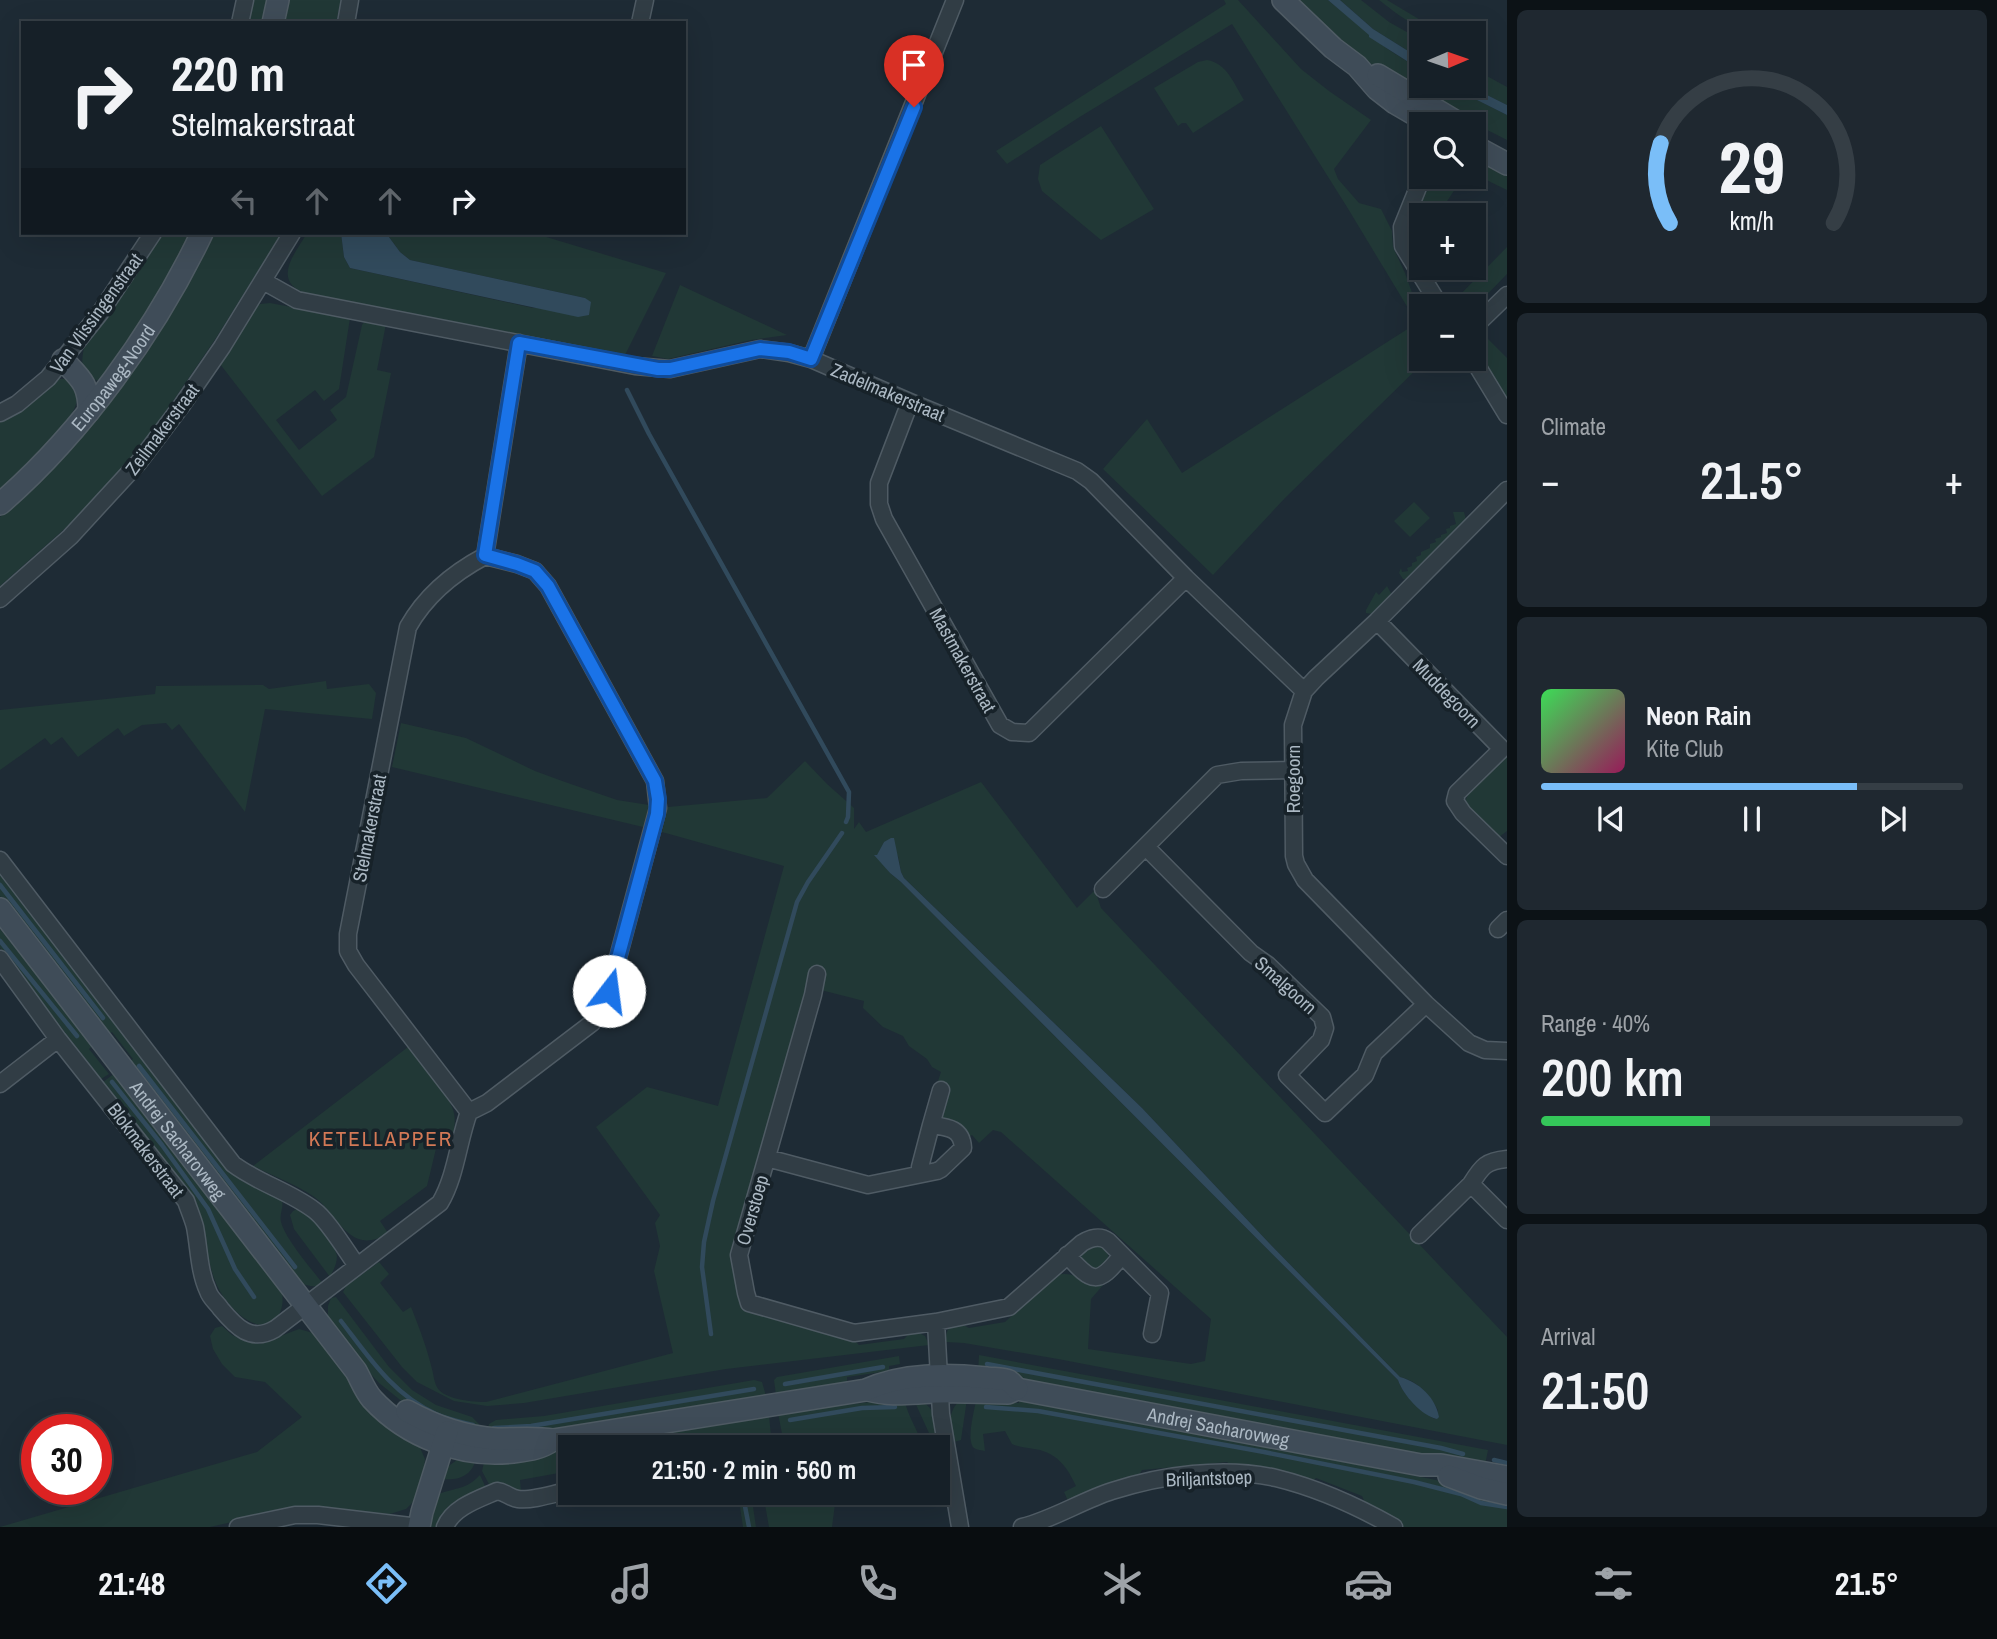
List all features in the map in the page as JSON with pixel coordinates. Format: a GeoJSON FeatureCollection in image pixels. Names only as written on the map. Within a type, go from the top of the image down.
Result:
{"type":"FeatureCollection","features":[{"type":"Feature","properties":{"kind":"street"},"geometry":{"type":"LineString","coordinates":[[240,21],[245,0]]}},
{"type":"Feature","properties":{"kind":"street"},"geometry":{"type":"LineString","coordinates":[[273,21],[278,0]]}},
{"type":"Feature","properties":{"kind":"street"},"geometry":{"type":"LineString","coordinates":[[346,21],[351,0]]}},
{"type":"Feature","properties":{"kind":"street"},"geometry":{"type":"LineString","coordinates":[[640,21],[645,0]]}},
{"type":"Feature","properties":{"kind":"street"},"geometry":{"type":"LineString","coordinates":[[811,359],[955,0]]}},
{"type":"Feature","properties":{"kind":"street"},"geometry":{"type":"LineString","coordinates":[[1283,0],[1357,66],[1377,89],[1410,112]]}},
{"type":"Feature","properties":{"kind":"street"},"geometry":{"type":"LineString","coordinates":[[1357,66],[1384,78],[1436,112]]}},
{"type":"Feature","properties":{"kind":"street"},"geometry":{"type":"LineString","coordinates":[[1486,138],[1507,149]]}},
{"type":"Feature","properties":{"kind":"street"},"geometry":{"type":"LineString","coordinates":[[1486,153],[1507,164]]}},
{"type":"Feature","properties":{"kind":"street"},"geometry":{"type":"LineString","coordinates":[[1419,189],[1402,227],[1403,246],[1433,294]]}},
{"type":"Feature","properties":{"kind":"street","name":"Van Vlissingenstraat"},"geometry":{"type":"LineString","coordinates":[[0,413],[40,386],[63,360],[100,313],[152,235]]}},
{"type":"Feature","properties":{"kind":"street","name":"Europaweg-Noord"},"geometry":{"type":"LineString","coordinates":[[0,505],[46,460],[89,411],[144,335],[201,235]]}},
{"type":"Feature","properties":{"kind":"street","name":"Zeilmakerstraat"},"geometry":{"type":"LineString","coordinates":[[0,599],[79,528],[139,462],[182,405],[291,235]]}},
{"type":"Feature","properties":{"kind":"street","name":"Zadelmakerstraat"},"geometry":{"type":"LineString","coordinates":[[263,281],[297,300],[658,369],[670,369],[760,349],[789,352],[811,359],[1077,471],[1091,481],[1186,578],[1304,691]]}},
{"type":"Feature","properties":{"kind":"street"},"geometry":{"type":"LineString","coordinates":[[1486,315],[1507,295]]}},
{"type":"Feature","properties":{"kind":"street"},"geometry":{"type":"LineString","coordinates":[[306,1306],[440,1203],[449,1189],[462,1130],[469,1112],[487,1103],[592,1023],[609,991],[658,808],[655,781],[548,586],[535,571],[485,555],[519,343]]}},
{"type":"Feature","properties":{"kind":"street"},"geometry":{"type":"LineString","coordinates":[[63,360],[87,388],[89,411]]}},
{"type":"Feature","properties":{"kind":"street"},"geometry":{"type":"LineString","coordinates":[[1480,371],[1507,415]]}},
{"type":"Feature","properties":{"kind":"street","name":"Mastmakerstraat"},"geometry":{"type":"LineString","coordinates":[[911,402],[879,482],[879,504],[884,519],[1000,725],[1012,732],[1030,733],[1186,578]]}},
{"type":"Feature","properties":{"kind":"street","name":"Roegoorn"},"geometry":{"type":"LineString","coordinates":[[1507,491],[1304,691],[1293,725],[1294,856],[1299,871],[1426,1004],[1476,1046],[1485,1050],[1507,1051]]}},
{"type":"Feature","properties":{"kind":"street","name":"Stelmakerstraat"},"geometry":{"type":"LineString","coordinates":[[469,1112],[356,965],[348,951],[348,942],[408,626],[431,594],[485,555]]}},
{"type":"Feature","properties":{"kind":"street","name":"Muddegoorn"},"geometry":{"type":"LineString","coordinates":[[1377,621],[1502,749],[1457,793],[1455,802],[1507,856]]}},
{"type":"Feature","properties":{"kind":"street"},"geometry":{"type":"LineString","coordinates":[[1102,889],[1217,775],[1241,771],[1293,770]]}},
{"type":"Feature","properties":{"kind":"street","name":"Smalgoorn"},"geometry":{"type":"LineString","coordinates":[[1146,847],[1251,953],[1268,965],[1322,1017],[1325,1028],[1321,1040],[1287,1075],[1325,1113],[1365,1074],[1374,1053],[1426,1004]]}},
{"type":"Feature","properties":{"kind":"street"},"geometry":{"type":"LineString","coordinates":[[0,860],[233,1164],[317,1212],[357,1266]]}},
{"type":"Feature","properties":{"kind":"street","name":"Andrej Sacharovweg"},"geometry":{"type":"LineString","coordinates":[[0,909],[356,1371],[396,1405],[445,1437],[458,1434],[481,1438],[553,1440],[866,1390],[881,1382],[897,1379],[939,1384],[971,1377],[1009,1381],[1017,1389],[1421,1465],[1481,1488],[1507,1494]]}},
{"type":"Feature","properties":{"kind":"street","name":"Blokmakerstraat"},"geometry":{"type":"LineString","coordinates":[[0,959],[58,1039],[186,1202],[194,1224],[208,1293],[230,1320],[243,1331],[254,1335],[266,1334],[306,1306]]}},
{"type":"Feature","properties":{"kind":"street","name":"Overstoep"},"geometry":{"type":"LineString","coordinates":[[817,974],[739,1255],[749,1303],[854,1333],[936,1322],[1009,1307],[1067,1255],[1094,1237],[1105,1238],[1160,1293],[1152,1334]]}},
{"type":"Feature","properties":{"kind":"street"},"geometry":{"type":"LineString","coordinates":[[0,1084],[58,1039]]}},
{"type":"Feature","properties":{"kind":"street"},"geometry":{"type":"LineString","coordinates":[[920,1174],[941,1090]]}},
{"type":"Feature","properties":{"kind":"street"},"geometry":{"type":"LineString","coordinates":[[767,1158],[868,1185],[941,1169],[962,1148],[962,1140],[952,1128],[931,1125]]}},
{"type":"Feature","properties":{"kind":"street"},"geometry":{"type":"LineString","coordinates":[[1419,1235],[1471,1184],[1486,1164],[1507,1159]]}},
{"type":"Feature","properties":{"kind":"street"},"geometry":{"type":"LineString","coordinates":[[1471,1184],[1507,1220]]}},
{"type":"Feature","properties":{"kind":"street"},"geometry":{"type":"LineString","coordinates":[[1067,1255],[1083,1273],[1095,1276],[1107,1273],[1122,1255]]}},
{"type":"Feature","properties":{"kind":"street"},"geometry":{"type":"LineString","coordinates":[[936,1322],[939,1384],[960,1527]]}},
{"type":"Feature","properties":{"kind":"street"},"geometry":{"type":"LineString","coordinates":[[238,1527],[295,1515],[318,1515],[419,1527],[445,1437]]}},
{"type":"Feature","properties":{"kind":"street","name":"Andrej Sacharovweg"},"geometry":{"type":"LineString","coordinates":[[1421,1465],[1441,1465],[1507,1477]]}},
{"type":"Feature","properties":{"kind":"street","name":"Briljantstoep"},"geometry":{"type":"LineString","coordinates":[[1023,1527],[1110,1492],[1151,1481],[1187,1475],[1240,1474],[1275,1478],[1339,1499],[1394,1527]]}},
{"type":"Feature","properties":{"kind":"street"},"geometry":{"type":"LineString","coordinates":[[446,1527],[456,1511],[497,1491],[517,1499],[558,1492]]}},
{"type":"Feature","properties":{"kind":"green space"},"geometry":{"type":"Polygon","coordinates":[[[253,0],[269,0],[265,21],[248,21],[253,0]]]}},
{"type":"Feature","properties":{"kind":"green space"},"geometry":{"type":"Polygon","coordinates":[[[288,0],[341,0],[336,21],[283,21],[288,0]]]}},
{"type":"Feature","properties":{"kind":"green space"},"geometry":{"type":"Polygon","coordinates":[[[1224,0],[1238,0],[1301,69],[1371,120],[1334,169],[1338,179],[1359,203],[1381,209],[1392,231],[1393,247],[1412,294],[1409,294],[1409,310],[1232,24],[1007,164],[996,151],[1226,4],[1224,0]]]}},
{"type":"Feature","properties":{"kind":"green space"},"geometry":{"type":"Polygon","coordinates":[[[1296,0],[1328,0],[1389,50],[1409,62],[1409,88],[1357,54],[1296,0]]]}},
{"type":"Feature","properties":{"kind":"green space"},"geometry":{"type":"Polygon","coordinates":[[[1340,0],[1361,0],[1389,22],[1409,33],[1409,52],[1373,29],[1340,0]]]}},
{"type":"Feature","properties":{"kind":"green space"},"geometry":{"type":"Polygon","coordinates":[[[1379,0],[1387,0],[1422,21],[1409,21],[1379,0]]]}},
{"type":"Feature","properties":{"kind":"green space"},"geometry":{"type":"Polygon","coordinates":[[[1207,60],[1225,70],[1244,100],[1193,133],[1186,123],[1178,126],[1154,88],[1198,62],[1207,60]]]}},
{"type":"Feature","properties":{"kind":"green space"},"geometry":{"type":"Polygon","coordinates":[[[1486,76],[1507,87],[1507,105],[1486,94],[1486,76]]]}},
{"type":"Feature","properties":{"kind":"green space"},"geometry":{"type":"Polygon","coordinates":[[[1427,98],[1473,98],[1507,115],[1507,140],[1486,129],[1486,112],[1453,112],[1427,98]]]}},
{"type":"Feature","properties":{"kind":"green space"},"geometry":{"type":"Polygon","coordinates":[[[1101,126],[1154,209],[1101,240],[1042,191],[1038,179],[1040,165],[1101,126]]]}},
{"type":"Feature","properties":{"kind":"green space"},"geometry":{"type":"Polygon","coordinates":[[[1486,158],[1507,167],[1507,190],[1486,180],[1486,158]]]}},
{"type":"Feature","properties":{"kind":"green space"},"geometry":{"type":"Polygon","coordinates":[[[1429,189],[1455,189],[1446,203],[1419,203],[1429,189]]]}},
{"type":"Feature","properties":{"kind":"green space"},"geometry":{"type":"Polygon","coordinates":[[[160,235],[192,235],[158,297],[101,382],[84,370],[84,348],[160,235]]]}},
{"type":"Feature","properties":{"kind":"green space"},"geometry":{"type":"Polygon","coordinates":[[[211,235],[281,235],[216,338],[143,445],[70,524],[0,586],[0,517],[32,489],[80,437],[211,235]]]}},
{"type":"Feature","properties":{"kind":"green space"},"geometry":{"type":"Polygon","coordinates":[[[306,235],[341,235],[344,257],[350,268],[533,308],[585,298],[410,260],[387,235],[540,235],[666,273],[625,355],[307,294],[296,289],[290,282],[288,275],[292,259],[306,235]]]}},
{"type":"Feature","properties":{"kind":"green space"},"geometry":{"type":"Polygon","coordinates":[[[1507,247],[1507,274],[1486,296],[1461,294],[1475,280],[1486,280],[1486,268],[1507,247]]]}},
{"type":"Feature","properties":{"kind":"green space"},"geometry":{"type":"Polygon","coordinates":[[[680,285],[787,335],[751,340],[668,359],[652,356],[680,285]]]}},
{"type":"Feature","properties":{"kind":"green space"},"geometry":{"type":"Polygon","coordinates":[[[270,303],[350,318],[339,389],[324,401],[315,390],[276,420],[299,450],[337,420],[330,410],[346,397],[362,325],[365,321],[386,324],[377,370],[391,373],[374,457],[322,496],[220,364],[251,311],[260,304],[270,303]]]}},
{"type":"Feature","properties":{"kind":"green space"},"geometry":{"type":"Polygon","coordinates":[[[1409,328],[1409,371],[1415,371],[1285,498],[1213,575],[1103,469],[1147,419],[1182,473],[1409,328]]]}},
{"type":"Feature","properties":{"kind":"green space"},"geometry":{"type":"Polygon","coordinates":[[[1486,337],[1507,358],[1507,400],[1486,365],[1486,337]]]}},
{"type":"Feature","properties":{"kind":"green space"},"geometry":{"type":"Polygon","coordinates":[[[57,379],[67,379],[74,388],[77,399],[74,409],[45,448],[0,492],[0,422],[34,400],[57,379]]]}},
{"type":"Feature","properties":{"kind":"green space"},"geometry":{"type":"Polygon","coordinates":[[[1414,502],[1430,518],[1410,537],[1394,521],[1414,502]]]}},
{"type":"Feature","properties":{"kind":"green space"},"geometry":{"type":"Polygon","coordinates":[[[1453,512],[1464,512],[1466,520],[1407,579],[1403,579],[1399,573],[1401,568],[1402,572],[1408,571],[1407,568],[1417,561],[1416,557],[1421,555],[1421,552],[1430,548],[1430,544],[1436,542],[1435,539],[1456,524],[1453,512]]]}},
{"type":"Feature","properties":{"kind":"green space"},"geometry":{"type":"Polygon","coordinates":[[[1387,586],[1392,595],[1372,614],[1366,613],[1376,592],[1379,595],[1387,586]]]}},
{"type":"Feature","properties":{"kind":"green space"},"geometry":{"type":"Polygon","coordinates":[[[326,681],[327,689],[369,684],[376,693],[372,719],[265,709],[245,812],[179,724],[172,730],[166,723],[142,725],[124,736],[118,728],[78,757],[62,737],[51,745],[45,738],[0,770],[0,710],[155,694],[156,686],[263,685],[269,689],[326,681]]]}},
{"type":"Feature","properties":{"kind":"green space"},"geometry":{"type":"Polygon","coordinates":[[[401,723],[466,738],[535,771],[565,782],[617,800],[649,805],[643,827],[392,767],[401,723]]]}},
{"type":"Feature","properties":{"kind":"green space"},"geometry":{"type":"Polygon","coordinates":[[[1507,752],[1507,831],[1499,837],[1465,802],[1469,791],[1507,752]]]}},
{"type":"Feature","properties":{"kind":"green space"},"geometry":{"type":"Polygon","coordinates":[[[805,761],[854,808],[854,829],[859,822],[866,832],[981,782],[1077,908],[1095,890],[1101,908],[1507,1337],[1507,1445],[1058,1359],[946,1342],[949,1328],[955,1324],[969,1328],[1005,1322],[1056,1275],[1061,1274],[1074,1276],[1088,1285],[1104,1284],[1091,1299],[1088,1349],[1191,1364],[1205,1361],[1211,1319],[1001,1132],[993,1130],[979,1143],[958,1125],[942,1118],[949,1090],[937,1084],[941,1072],[909,1046],[903,1036],[883,1027],[863,1008],[864,1001],[809,987],[734,1247],[746,1308],[749,1312],[852,1338],[859,1345],[904,1339],[908,1335],[919,1333],[925,1336],[929,1345],[726,1369],[524,1403],[487,1406],[454,1401],[417,1382],[343,1292],[346,1286],[379,1262],[389,1274],[380,1283],[403,1312],[411,1307],[437,1388],[455,1398],[486,1402],[673,1353],[654,1271],[660,1246],[655,1223],[660,1215],[596,1127],[647,1087],[718,1106],[784,866],[662,832],[668,807],[767,798],[805,761]],[[884,842],[877,856],[890,873],[1398,1380],[1413,1402],[1435,1419],[1438,1410],[1427,1394],[1418,1385],[1400,1377],[1142,1108],[904,878],[898,856],[884,842]]]}},
{"type":"Feature","properties":{"kind":"green space"},"geometry":{"type":"Polygon","coordinates":[[[0,872],[230,1171],[242,1181],[282,1200],[281,1219],[284,1229],[323,1284],[311,1286],[300,1283],[128,1063],[133,1059],[112,1032],[107,1035],[0,896],[0,872]]]}},
{"type":"Feature","properties":{"kind":"green space"},"geometry":{"type":"Polygon","coordinates":[[[0,929],[93,1045],[89,1049],[109,1074],[101,1079],[0,948],[0,929]]]}},
{"type":"Feature","properties":{"kind":"green space"},"geometry":{"type":"Polygon","coordinates":[[[408,1047],[449,1100],[455,1117],[453,1135],[440,1132],[427,1186],[380,1221],[388,1233],[375,1239],[363,1240],[345,1230],[313,1196],[253,1166],[408,1047]]]}},
{"type":"Feature","properties":{"kind":"green space"},"geometry":{"type":"Polygon","coordinates":[[[115,1073],[281,1288],[281,1311],[273,1322],[260,1325],[251,1322],[235,1311],[223,1296],[213,1275],[196,1202],[103,1082],[115,1073]]]}},
{"type":"Feature","properties":{"kind":"green space"},"geometry":{"type":"Polygon","coordinates":[[[299,1208],[321,1230],[335,1251],[336,1262],[330,1277],[294,1229],[290,1215],[299,1208]]]}},
{"type":"Feature","properties":{"kind":"green space"},"geometry":{"type":"Polygon","coordinates":[[[1100,1245],[1106,1248],[1109,1259],[1105,1266],[1094,1270],[1082,1262],[1081,1257],[1088,1247],[1100,1245]]]}},
{"type":"Feature","properties":{"kind":"green space"},"geometry":{"type":"Polygon","coordinates":[[[336,1297],[389,1367],[412,1390],[436,1405],[472,1417],[479,1424],[478,1432],[404,1403],[379,1383],[328,1318],[331,1298],[336,1297]]]}},
{"type":"Feature","properties":{"kind":"green space"},"geometry":{"type":"Polygon","coordinates":[[[222,1326],[232,1335],[260,1344],[299,1329],[313,1333],[351,1383],[418,1443],[425,1459],[423,1479],[414,1501],[406,1509],[390,1514],[302,1506],[210,1527],[0,1527],[75,1505],[112,1505],[112,1494],[257,1452],[302,1417],[265,1382],[235,1377],[222,1364],[213,1349],[210,1336],[215,1328],[222,1326]]]}},
{"type":"Feature","properties":{"kind":"green space"},"geometry":{"type":"Polygon","coordinates":[[[979,1355],[1488,1450],[1485,1465],[1477,1467],[978,1373],[979,1355]]]}},
{"type":"Feature","properties":{"kind":"green space"},"geometry":{"type":"Polygon","coordinates":[[[899,1356],[900,1364],[889,1366],[889,1371],[847,1377],[847,1383],[776,1395],[774,1380],[777,1377],[899,1356]]]}},
{"type":"Feature","properties":{"kind":"green space"},"geometry":{"type":"Polygon","coordinates":[[[754,1380],[762,1382],[766,1396],[574,1429],[487,1433],[489,1424],[496,1420],[544,1416],[754,1380]]]}},
{"type":"Feature","properties":{"kind":"green space"},"geometry":{"type":"Polygon","coordinates":[[[904,1398],[918,1435],[782,1435],[778,1413],[904,1398]]]}},
{"type":"Feature","properties":{"kind":"green space"},"geometry":{"type":"Polygon","coordinates":[[[913,1398],[932,1410],[938,1435],[929,1433],[913,1398]]]}},
{"type":"Feature","properties":{"kind":"green space"},"geometry":{"type":"Polygon","coordinates":[[[967,1399],[961,1440],[954,1442],[950,1419],[957,1403],[967,1399]]]}},
{"type":"Feature","properties":{"kind":"green space"},"geometry":{"type":"Polygon","coordinates":[[[1026,1399],[1441,1481],[1507,1501],[1507,1527],[1400,1527],[1366,1505],[1362,1496],[1316,1478],[1311,1482],[1235,1469],[1227,1462],[1142,1470],[1138,1477],[1069,1503],[1064,1492],[1076,1486],[1066,1469],[1053,1456],[1040,1450],[1012,1444],[1005,1431],[983,1434],[985,1451],[975,1449],[972,1445],[971,1426],[976,1401],[1019,1403],[1019,1400],[1026,1399]]]}},
{"type":"Feature","properties":{"kind":"green space"},"geometry":{"type":"Polygon","coordinates":[[[769,1415],[771,1435],[649,1435],[769,1415]]]}},
{"type":"Feature","properties":{"kind":"green space"},"geometry":{"type":"Polygon","coordinates":[[[558,1450],[558,1473],[520,1480],[519,1493],[507,1485],[490,1486],[482,1471],[485,1458],[512,1458],[558,1450]]]}},
{"type":"Feature","properties":{"kind":"green space"},"geometry":{"type":"Polygon","coordinates":[[[461,1457],[476,1458],[472,1469],[459,1478],[442,1479],[446,1468],[461,1457]]]}},
{"type":"Feature","properties":{"kind":"green space"},"geometry":{"type":"Polygon","coordinates":[[[480,1475],[486,1488],[448,1507],[440,1527],[430,1527],[439,1494],[466,1486],[480,1475]]]}},
{"type":"Feature","properties":{"kind":"green space"},"geometry":{"type":"Polygon","coordinates":[[[740,1505],[753,1505],[756,1527],[743,1527],[740,1505]]]}},
{"type":"Feature","properties":{"kind":"green space"},"geometry":{"type":"Polygon","coordinates":[[[765,1505],[835,1505],[832,1527],[769,1527],[765,1505]]]}},
{"type":"Feature","properties":{"kind":"water"},"geometry":{"type":"Polygon","coordinates":[[[1328,0],[1340,0],[1373,29],[1409,52],[1409,62],[1369,35],[1328,0]]]}},
{"type":"Feature","properties":{"kind":"water"},"geometry":{"type":"Polygon","coordinates":[[[1486,94],[1507,105],[1507,115],[1473,98],[1486,98],[1486,94]]]}},
{"type":"Feature","properties":{"kind":"water"},"geometry":{"type":"Polygon","coordinates":[[[341,235],[387,235],[410,260],[585,298],[591,302],[589,315],[578,317],[350,268],[344,257],[341,235]]]}},
{"type":"Feature","properties":{"kind":"water"},"geometry":{"type":"Polygon","coordinates":[[[894,838],[904,878],[1142,1108],[1400,1377],[1426,1392],[1437,1410],[1437,1419],[1425,1414],[1414,1404],[1398,1380],[890,873],[874,855],[877,855],[884,842],[894,838]]]}},
{"type":"Feature","properties":{"kind":"waterway"},"geometry":{"type":"LineString","coordinates":[[627,390],[849,792],[846,822]]}},
{"type":"Feature","properties":{"kind":"waterway"},"geometry":{"type":"LineString","coordinates":[[711,1334],[702,1267],[704,1242],[713,1201],[797,902],[842,833]]}},
{"type":"Feature","properties":{"kind":"waterway"},"geometry":{"type":"LineString","coordinates":[[0,885],[103,1018]]}},
{"type":"Feature","properties":{"kind":"waterway"},"geometry":{"type":"LineString","coordinates":[[0,941],[77,1036]]}},
{"type":"Feature","properties":{"kind":"waterway"},"geometry":{"type":"LineString","coordinates":[[139,1066],[295,1267]]}},
{"type":"Feature","properties":{"kind":"waterway"},"geometry":{"type":"LineString","coordinates":[[112,1082],[208,1209],[235,1269],[254,1297]]}},
{"type":"Feature","properties":{"kind":"waterway"},"geometry":{"type":"LineString","coordinates":[[341,1321],[382,1374],[407,1396],[436,1414],[473,1425]]}},
{"type":"Feature","properties":{"kind":"waterway"},"geometry":{"type":"LineString","coordinates":[[987,1364],[1463,1454]]}},
{"type":"Feature","properties":{"kind":"waterway"},"geometry":{"type":"LineString","coordinates":[[785,1384],[883,1367]]}},
{"type":"Feature","properties":{"kind":"waterway"},"geometry":{"type":"LineString","coordinates":[[494,1428],[531,1426],[754,1389]]}},
{"type":"Feature","properties":{"kind":"waterway"},"geometry":{"type":"LineString","coordinates":[[790,1420],[862,1408],[895,1407]]}},
{"type":"Feature","properties":{"kind":"waterway"},"geometry":{"type":"LineString","coordinates":[[986,1407],[1038,1411],[1264,1452],[1414,1482],[1461,1494],[1481,1503],[1507,1507]]}},
{"type":"Feature","properties":{"kind":"waterway"},"geometry":{"type":"LineString","coordinates":[[1494,1460],[1507,1463]]}},
{"type":"Feature","properties":{"kind":"waterway"},"geometry":{"type":"LineString","coordinates":[[745,1505],[749,1527]]}},
{"type":"Feature","properties":{"kind":"district","name":"KETELLAPPER"},"geometry":{"type":"Point","coordinates":[381,1139]}},
{"type":"Feature","properties":{"kind":"route"},"geometry":{"type":"LineString","coordinates":[[609,991],[657,814],[658,799],[655,781],[548,586],[535,571],[485,555],[519,343],[658,369],[670,369],[760,349],[789,352],[811,359],[914,107]]}}]}
